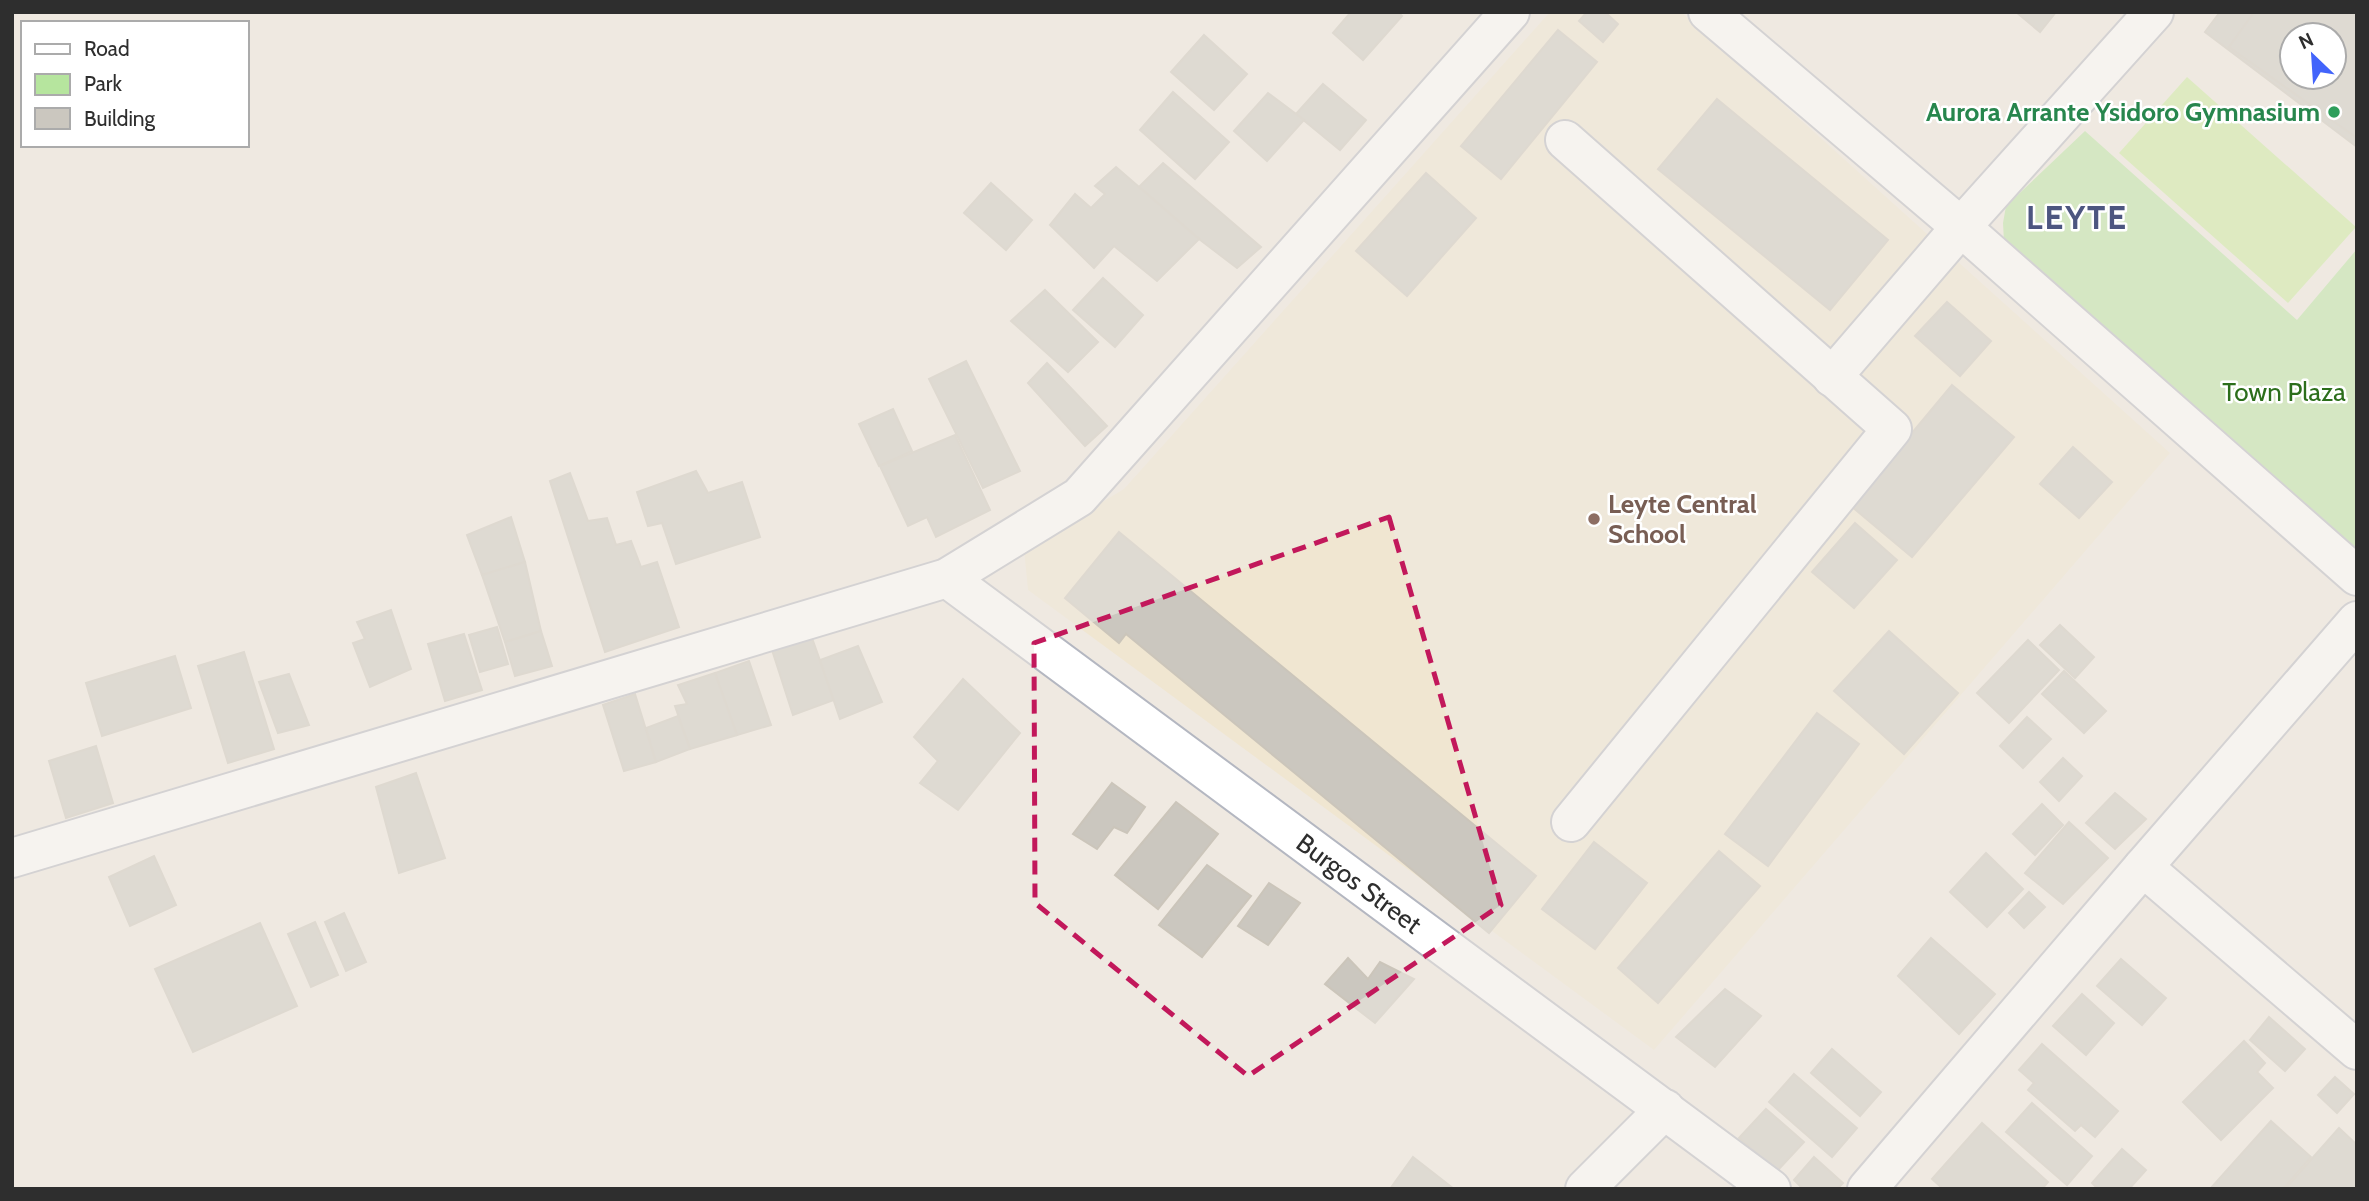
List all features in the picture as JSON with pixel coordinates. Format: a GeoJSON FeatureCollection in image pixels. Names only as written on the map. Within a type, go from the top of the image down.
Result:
{"type":"FeatureCollection","features":[{"type":"Feature","properties":{"kind":"street"},"geometry":{"type":"LineString","coordinates":[[12,858],[947,578],[1079,497],[1510,12]]}},
{"type":"Feature","properties":{"kind":"street"},"geometry":{"type":"LineString","coordinates":[[1708,12],[1961,228],[2357,576]]}},
{"type":"Feature","properties":{"kind":"street"},"geometry":{"type":"LineString","coordinates":[[1832,377],[2154,12]]}},
{"type":"Feature","properties":{"kind":"street"},"geometry":{"type":"LineString","coordinates":[[1565,140],[1892,429],[1571,822]]}},
{"type":"Feature","properties":{"kind":"street","name":"Burgos Street"},"geometry":{"type":"LineString","coordinates":[[947,578],[1771,1189]]}},
{"type":"Feature","properties":{"kind":"street"},"geometry":{"type":"LineString","coordinates":[[1867,1189],[2357,621]]}},
{"type":"Feature","properties":{"kind":"street"},"geometry":{"type":"LineString","coordinates":[[2143,866],[2357,1051]]}},
{"type":"Feature","properties":{"kind":"street"},"geometry":{"type":"LineString","coordinates":[[1585,1189],[1665,1110]]}},
{"type":"Feature","properties":{"kind":"highlighted area"},"geometry":{"type":"Polygon","coordinates":[[[1389,517],[1501,905],[1248,1076],[1035,903],[1034,643],[1389,517]]]}},
{"type":"Feature","properties":{"kind":"shaded area","name":"Leyte Central School"},"geometry":{"type":"Polygon","coordinates":[[[1550,12],[1681,12],[2170,453],[1654,1050],[1028,590],[1024,549],[1124,489],[1550,12]]]}},
{"type":"Feature","properties":{"kind":"green space"},"geometry":{"type":"Polygon","coordinates":[[[2187,77],[2356,227],[2288,303],[2119,153],[2187,77]]]}},
{"type":"Feature","properties":{"kind":"green space","name":"Town Plaza"},"geometry":{"type":"Polygon","coordinates":[[[2085,131],[2297,320],[2357,249],[2357,552],[2004,242],[2006,206],[2085,131]]]}},
{"type":"Feature","properties":{"kind":"building"},"geometry":{"type":"Polygon","coordinates":[[[1351,12],[1398,12],[1402,16],[1363,60],[1333,33],[1351,12]]]}},
{"type":"Feature","properties":{"kind":"building"},"geometry":{"type":"Polygon","coordinates":[[[1587,12],[1605,12],[1618,24],[1603,42],[1579,21],[1587,12]]]}},
{"type":"Feature","properties":{"kind":"building"},"geometry":{"type":"Polygon","coordinates":[[[2016,12],[2056,12],[2040,32],[2016,12]]]}},
{"type":"Feature","properties":{"kind":"building","name":"Aurora Arrante Ysidoro Gymnasium"},"geometry":{"type":"Polygon","coordinates":[[[2220,12],[2357,12],[2357,147],[2283,91],[2348,91],[2348,21],[2278,21],[2278,87],[2205,32],[2220,12]]]}},
{"type":"Feature","properties":{"kind":"building"},"geometry":{"type":"Polygon","coordinates":[[[2254,12],[2357,12],[2357,138],[2291,91],[2348,91],[2348,21],[2278,21],[2278,82],[2229,47],[2254,12]]]}},
{"type":"Feature","properties":{"kind":"building"},"geometry":{"type":"Polygon","coordinates":[[[1558,30],[1597,62],[1501,179],[1461,146],[1558,30]]]}},
{"type":"Feature","properties":{"kind":"building"},"geometry":{"type":"Polygon","coordinates":[[[1204,35],[1247,74],[1214,110],[1171,72],[1204,35]]]}},
{"type":"Feature","properties":{"kind":"building"},"geometry":{"type":"Polygon","coordinates":[[[1323,84],[1366,120],[1340,150],[1296,114],[1323,84]]]}},
{"type":"Feature","properties":{"kind":"building"},"geometry":{"type":"Polygon","coordinates":[[[1173,92],[1229,142],[1195,179],[1140,130],[1173,92]]]}},
{"type":"Feature","properties":{"kind":"building"},"geometry":{"type":"Polygon","coordinates":[[[1268,93],[1304,120],[1267,161],[1234,131],[1268,93]]]}},
{"type":"Feature","properties":{"kind":"building"},"geometry":{"type":"Polygon","coordinates":[[[1717,99],[1888,240],[1830,310],[1658,169],[1717,99]]]}},
{"type":"Feature","properties":{"kind":"building"},"geometry":{"type":"Polygon","coordinates":[[[1163,163],[1261,247],[1237,268],[1199,239],[1139,187],[1163,163]]]}},
{"type":"Feature","properties":{"kind":"building"},"geometry":{"type":"Polygon","coordinates":[[[1116,167],[1199,239],[1157,281],[1114,246],[1094,268],[1050,225],[1075,194],[1091,208],[1105,194],[1095,186],[1116,167]]]}},
{"type":"Feature","properties":{"kind":"building"},"geometry":{"type":"Polygon","coordinates":[[[1426,173],[1476,218],[1407,296],[1356,251],[1426,173]]]}},
{"type":"Feature","properties":{"kind":"building"},"geometry":{"type":"Polygon","coordinates":[[[991,183],[1032,220],[1006,250],[964,213],[991,183]]]}},
{"type":"Feature","properties":{"kind":"building"},"geometry":{"type":"Polygon","coordinates":[[[1103,278],[1143,315],[1115,347],[1073,310],[1103,278]]]}},
{"type":"Feature","properties":{"kind":"building"},"geometry":{"type":"Polygon","coordinates":[[[1045,290],[1098,342],[1068,372],[1011,321],[1045,290]]]}},
{"type":"Feature","properties":{"kind":"building"},"geometry":{"type":"Polygon","coordinates":[[[1947,302],[1991,341],[1960,376],[1915,336],[1947,302]]]}},
{"type":"Feature","properties":{"kind":"building"},"geometry":{"type":"Polygon","coordinates":[[[966,361],[1020,471],[983,488],[929,379],[966,361]]]}},
{"type":"Feature","properties":{"kind":"building"},"geometry":{"type":"Polygon","coordinates":[[[1047,363],[1107,426],[1085,446],[1028,383],[1047,363]]]}},
{"type":"Feature","properties":{"kind":"building"},"geometry":{"type":"Polygon","coordinates":[[[1952,385],[2014,437],[1912,557],[1851,506],[1952,385]]]}},
{"type":"Feature","properties":{"kind":"building"},"geometry":{"type":"Polygon","coordinates":[[[893,409],[912,451],[879,466],[859,424],[893,409]]]}},
{"type":"Feature","properties":{"kind":"building"},"geometry":{"type":"Polygon","coordinates":[[[955,435],[990,510],[936,537],[927,517],[908,526],[880,466],[955,435]]]}},
{"type":"Feature","properties":{"kind":"building"},"geometry":{"type":"Polygon","coordinates":[[[2073,447],[2112,482],[2079,518],[2040,484],[2073,447]]]}},
{"type":"Feature","properties":{"kind":"building"},"geometry":{"type":"Polygon","coordinates":[[[696,471],[708,493],[742,482],[760,537],[676,564],[662,523],[648,526],[637,492],[696,471]]]}},
{"type":"Feature","properties":{"kind":"building"},"geometry":{"type":"Polygon","coordinates":[[[570,473],[588,521],[607,518],[616,545],[631,541],[641,567],[657,562],[679,627],[605,652],[550,481],[570,473]]]}},
{"type":"Feature","properties":{"kind":"building"},"geometry":{"type":"Polygon","coordinates":[[[511,517],[525,562],[482,575],[467,535],[511,517]]]}},
{"type":"Feature","properties":{"kind":"building"},"geometry":{"type":"Polygon","coordinates":[[[1855,523],[1897,560],[1854,608],[1812,572],[1855,523]]]}},
{"type":"Feature","properties":{"kind":"building"},"geometry":{"type":"Polygon","coordinates":[[[1119,532],[1536,876],[1489,933],[1126,634],[1119,643],[1065,598],[1119,532]]]}},
{"type":"Feature","properties":{"kind":"building"},"geometry":{"type":"Polygon","coordinates":[[[525,562],[541,631],[505,642],[482,575],[525,562]]]}},
{"type":"Feature","properties":{"kind":"building"},"geometry":{"type":"Polygon","coordinates":[[[391,610],[411,669],[370,687],[353,643],[365,639],[357,622],[391,610]]]}},
{"type":"Feature","properties":{"kind":"building"},"geometry":{"type":"Polygon","coordinates":[[[2060,625],[2094,657],[2075,678],[2040,645],[2060,625]]]}},
{"type":"Feature","properties":{"kind":"building"},"geometry":{"type":"Polygon","coordinates":[[[497,627],[508,664],[480,672],[469,635],[497,627]]]}},
{"type":"Feature","properties":{"kind":"building"},"geometry":{"type":"Polygon","coordinates":[[[541,631],[552,666],[515,676],[505,642],[541,631]]]}},
{"type":"Feature","properties":{"kind":"building"},"geometry":{"type":"Polygon","coordinates":[[[1889,631],[1958,693],[1904,754],[1834,691],[1889,631]]]}},
{"type":"Feature","properties":{"kind":"building"},"geometry":{"type":"Polygon","coordinates":[[[464,634],[482,690],[445,701],[428,644],[464,634]]]}},
{"type":"Feature","properties":{"kind":"building"},"geometry":{"type":"Polygon","coordinates":[[[812,638],[834,700],[793,715],[772,650],[812,638]]]}},
{"type":"Feature","properties":{"kind":"building"},"geometry":{"type":"Polygon","coordinates":[[[2028,640],[2059,670],[2009,723],[1977,693],[2028,640]]]}},
{"type":"Feature","properties":{"kind":"building"},"geometry":{"type":"Polygon","coordinates":[[[858,646],[882,702],[840,719],[820,660],[858,646]]]}},
{"type":"Feature","properties":{"kind":"building"},"geometry":{"type":"Polygon","coordinates":[[[244,652],[274,749],[228,763],[198,666],[244,652]]]}},
{"type":"Feature","properties":{"kind":"building"},"geometry":{"type":"Polygon","coordinates":[[[175,656],[191,708],[102,736],[86,683],[175,656]]]}},
{"type":"Feature","properties":{"kind":"building"},"geometry":{"type":"Polygon","coordinates":[[[749,661],[771,725],[737,735],[715,673],[749,661]]]}},
{"type":"Feature","properties":{"kind":"building"},"geometry":{"type":"Polygon","coordinates":[[[2064,671],[2106,711],[2084,733],[2042,694],[2064,671]]]}},
{"type":"Feature","properties":{"kind":"building"},"geometry":{"type":"Polygon","coordinates":[[[715,673],[737,735],[690,749],[675,706],[687,704],[678,685],[715,673]]]}},
{"type":"Feature","properties":{"kind":"building"},"geometry":{"type":"Polygon","coordinates":[[[289,674],[309,725],[278,733],[259,682],[289,674]]]}},
{"type":"Feature","properties":{"kind":"building"},"geometry":{"type":"Polygon","coordinates":[[[963,679],[1020,733],[958,810],[920,783],[938,761],[914,737],[963,679]]]}},
{"type":"Feature","properties":{"kind":"building"},"geometry":{"type":"Polygon","coordinates":[[[635,694],[656,762],[624,771],[603,705],[635,694]]]}},
{"type":"Feature","properties":{"kind":"building"},"geometry":{"type":"Polygon","coordinates":[[[1817,713],[1859,744],[1768,866],[1725,834],[1817,713]]]}},
{"type":"Feature","properties":{"kind":"building"},"geometry":{"type":"Polygon","coordinates":[[[678,716],[690,749],[656,762],[646,728],[678,716]]]}},
{"type":"Feature","properties":{"kind":"building"},"geometry":{"type":"Polygon","coordinates":[[[2027,717],[2051,739],[2023,768],[2000,746],[2027,717]]]}},
{"type":"Feature","properties":{"kind":"building"},"geometry":{"type":"Polygon","coordinates":[[[96,746],[113,803],[66,818],[49,761],[96,746]]]}},
{"type":"Feature","properties":{"kind":"building"},"geometry":{"type":"Polygon","coordinates":[[[2063,758],[2082,776],[2059,801],[2040,782],[2063,758]]]}},
{"type":"Feature","properties":{"kind":"building"},"geometry":{"type":"Polygon","coordinates":[[[416,773],[445,858],[399,873],[376,787],[416,773]]]}},
{"type":"Feature","properties":{"kind":"building"},"geometry":{"type":"Polygon","coordinates":[[[1112,783],[1145,807],[1127,833],[1114,827],[1097,849],[1073,834],[1112,783]]]}},
{"type":"Feature","properties":{"kind":"building"},"geometry":{"type":"Polygon","coordinates":[[[2115,793],[2146,819],[2115,849],[2086,823],[2115,793]]]}},
{"type":"Feature","properties":{"kind":"building"},"geometry":{"type":"Polygon","coordinates":[[[1176,802],[1218,834],[1158,909],[1115,875],[1176,802]]]}},
{"type":"Feature","properties":{"kind":"building"},"geometry":{"type":"Polygon","coordinates":[[[2042,804],[2063,825],[2035,855],[2013,834],[2042,804]]]}},
{"type":"Feature","properties":{"kind":"building"},"geometry":{"type":"Polygon","coordinates":[[[2069,822],[2108,858],[2063,904],[2025,873],[2069,822]]]}},
{"type":"Feature","properties":{"kind":"building"},"geometry":{"type":"Polygon","coordinates":[[[1594,842],[1647,883],[1595,949],[1542,909],[1594,842]]]}},
{"type":"Feature","properties":{"kind":"building"},"geometry":{"type":"Polygon","coordinates":[[[1719,851],[1760,886],[1658,1003],[1618,968],[1719,851]]]}},
{"type":"Feature","properties":{"kind":"building"},"geometry":{"type":"Polygon","coordinates":[[[1986,853],[2023,889],[1987,927],[1950,892],[1986,853]]]}},
{"type":"Feature","properties":{"kind":"building"},"geometry":{"type":"Polygon","coordinates":[[[154,856],[176,905],[130,926],[109,877],[154,856]]]}},
{"type":"Feature","properties":{"kind":"building"},"geometry":{"type":"Polygon","coordinates":[[[1207,865],[1251,896],[1202,957],[1159,925],[1207,865]]]}},
{"type":"Feature","properties":{"kind":"building"},"geometry":{"type":"Polygon","coordinates":[[[1269,883],[1300,903],[1268,945],[1238,926],[1269,883]]]}},
{"type":"Feature","properties":{"kind":"building"},"geometry":{"type":"Polygon","coordinates":[[[2029,892],[2045,907],[2024,928],[2009,913],[2029,892]]]}},
{"type":"Feature","properties":{"kind":"building"},"geometry":{"type":"Polygon","coordinates":[[[344,913],[366,962],[346,971],[325,922],[344,913]]]}},
{"type":"Feature","properties":{"kind":"building"},"geometry":{"type":"Polygon","coordinates":[[[315,922],[338,975],[311,987],[288,934],[315,922]]]}},
{"type":"Feature","properties":{"kind":"building"},"geometry":{"type":"Polygon","coordinates":[[[260,923],[297,1006],[193,1052],[155,969],[260,923]]]}},
{"type":"Feature","properties":{"kind":"building"},"geometry":{"type":"Polygon","coordinates":[[[1931,938],[1995,994],[1959,1034],[1898,976],[1931,938]]]}},
{"type":"Feature","properties":{"kind":"building"},"geometry":{"type":"Polygon","coordinates":[[[1348,958],[1368,979],[1380,962],[1414,979],[1375,1023],[1325,984],[1348,958]]]}},
{"type":"Feature","properties":{"kind":"building"},"geometry":{"type":"Polygon","coordinates":[[[2121,959],[2166,998],[2142,1025],[2097,986],[2121,959]]]}},
{"type":"Feature","properties":{"kind":"building"},"geometry":{"type":"Polygon","coordinates":[[[1725,989],[1761,1016],[1715,1067],[1676,1037],[1725,989]]]}},
{"type":"Feature","properties":{"kind":"building"},"geometry":{"type":"Polygon","coordinates":[[[2082,994],[2114,1023],[2086,1055],[2053,1026],[2082,994]]]}},
{"type":"Feature","properties":{"kind":"building"},"geometry":{"type":"Polygon","coordinates":[[[2269,1017],[2305,1049],[2285,1071],[2250,1040],[2269,1017]]]}},
{"type":"Feature","properties":{"kind":"building"},"geometry":{"type":"Polygon","coordinates":[[[2244,1041],[2265,1063],[2257,1072],[2273,1088],[2221,1140],[2183,1102],[2244,1041]]]}},
{"type":"Feature","properties":{"kind":"building"},"geometry":{"type":"Polygon","coordinates":[[[2042,1044],[2118,1111],[2095,1137],[2081,1125],[2075,1131],[2028,1090],[2034,1083],[2019,1070],[2042,1044]]]}},
{"type":"Feature","properties":{"kind":"building"},"geometry":{"type":"Polygon","coordinates":[[[1832,1049],[1881,1092],[1860,1116],[1811,1073],[1832,1049]]]}},
{"type":"Feature","properties":{"kind":"building"},"geometry":{"type":"Polygon","coordinates":[[[1794,1074],[1857,1128],[1832,1157],[1769,1102],[1794,1074]]]}},
{"type":"Feature","properties":{"kind":"building"},"geometry":{"type":"Polygon","coordinates":[[[2335,1077],[2354,1094],[2337,1113],[2318,1095],[2335,1077]]]}},
{"type":"Feature","properties":{"kind":"building"},"geometry":{"type":"Polygon","coordinates":[[[2032,1103],[2092,1156],[2067,1185],[2006,1132],[2032,1103]]]}},
{"type":"Feature","properties":{"kind":"building"},"geometry":{"type":"Polygon","coordinates":[[[1766,1109],[1804,1142],[1777,1171],[1739,1138],[1766,1109]]]}},
{"type":"Feature","properties":{"kind":"building"},"geometry":{"type":"Polygon","coordinates":[[[2271,1121],[2311,1157],[2283,1189],[2210,1189],[2271,1121]]]}},
{"type":"Feature","properties":{"kind":"building"},"geometry":{"type":"Polygon","coordinates":[[[1982,1123],[2048,1182],[2042,1189],[1943,1189],[1932,1179],[1982,1123]]]}},
{"type":"Feature","properties":{"kind":"building"},"geometry":{"type":"Polygon","coordinates":[[[2339,1128],[2357,1145],[2357,1189],[2285,1189],[2339,1128]]]}},
{"type":"Feature","properties":{"kind":"building"},"geometry":{"type":"Polygon","coordinates":[[[2122,1149],[2146,1170],[2129,1189],[2098,1189],[2092,1183],[2122,1149]]]}},
{"type":"Feature","properties":{"kind":"building"},"geometry":{"type":"Polygon","coordinates":[[[1413,1157],[1454,1189],[1390,1189],[1413,1157]]]}},
{"type":"Feature","properties":{"kind":"building"},"geometry":{"type":"Polygon","coordinates":[[[1814,1157],[1843,1183],[1837,1189],[1803,1189],[1794,1180],[1814,1157]]]}},
{"type":"Feature","properties":{"kind":"place","name":"Aurora Arrante Ysidoro Gymnasium"},"geometry":{"type":"Point","coordinates":[2334,112]}},
{"type":"Feature","properties":{"kind":"place","name":"Leyte Central School"},"geometry":{"type":"Point","coordinates":[1594,519]}},
{"type":"Feature","properties":{"kind":"district","name":"LEYTE"},"geometry":{"type":"Point","coordinates":[2077,217]}}]}
